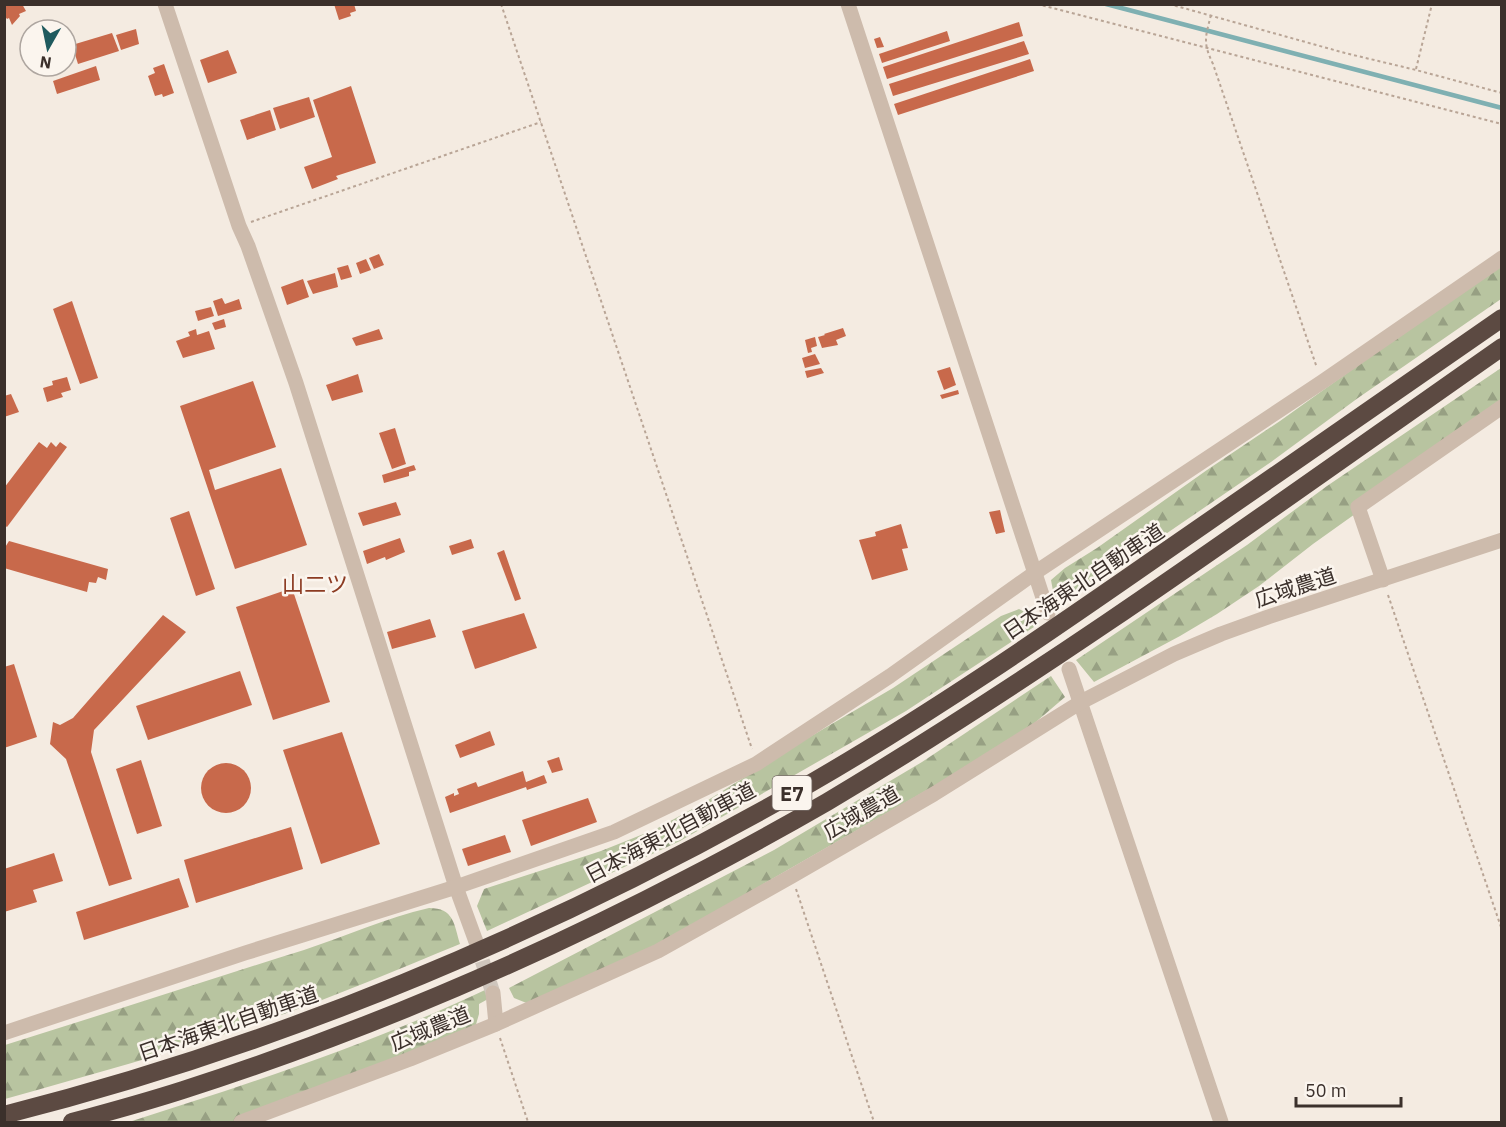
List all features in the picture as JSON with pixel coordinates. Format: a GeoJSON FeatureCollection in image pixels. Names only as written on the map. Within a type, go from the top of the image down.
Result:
{"type":"FeatureCollection","features":[{"type":"Feature","properties":{"kind":"highway","name":"日本海東北自動車道"},"geometry":{"type":"LineString","coordinates":[[4,1115],[124,1082],[294,1026],[489,947],[653,869],[813,782],[954,694],[1064,622],[1502,318]]}},
{"type":"Feature","properties":{"kind":"highway","name":"E7"},"geometry":{"type":"LineString","coordinates":[[72,1122],[249,1068],[400,1011],[497,971],[661,892],[743,849],[825,803],[925,742],[1068,649],[1502,347]]}},
{"type":"Feature","properties":{"kind":"street"},"geometry":{"type":"LineString","coordinates":[[165,4],[239,226],[296,383],[456,887],[475,939]]}},
{"type":"Feature","properties":{"kind":"street"},"geometry":{"type":"LineString","coordinates":[[848,4],[1048,613]]}},
{"type":"Feature","properties":{"kind":"street"},"geometry":{"type":"LineString","coordinates":[[4,1033],[245,953],[456,887],[614,832],[756,764],[890,676],[1036,572],[1322,382],[1502,258]]}},
{"type":"Feature","properties":{"kind":"street"},"geometry":{"type":"LineString","coordinates":[[1383,580],[1358,507],[1502,406]]}},
{"type":"Feature","properties":{"kind":"street","name":"広域農道"},"geometry":{"type":"LineString","coordinates":[[241,1122],[410,1059],[496,1024],[658,951],[934,794],[1081,702],[1174,654],[1268,617],[1502,540]]}},
{"type":"Feature","properties":{"kind":"street"},"geometry":{"type":"LineString","coordinates":[[1069,669],[1221,1122]]}},
{"type":"Feature","properties":{"kind":"street"},"geometry":{"type":"LineString","coordinates":[[493,993],[496,1024]]}},
{"type":"Feature","properties":{"kind":"path"},"geometry":{"type":"LineString","coordinates":[[501,4],[756,764]]}},
{"type":"Feature","properties":{"kind":"path"},"geometry":{"type":"LineString","coordinates":[[1037,4],[1502,124]]}},
{"type":"Feature","properties":{"kind":"path"},"geometry":{"type":"LineString","coordinates":[[1170,4],[1345,53],[1502,93]]}},
{"type":"Feature","properties":{"kind":"path"},"geometry":{"type":"LineString","coordinates":[[1416,70],[1432,4]]}},
{"type":"Feature","properties":{"kind":"path"},"geometry":{"type":"LineString","coordinates":[[1211,15],[1206,48],[1322,382]]}},
{"type":"Feature","properties":{"kind":"path"},"geometry":{"type":"LineString","coordinates":[[239,226],[541,122]]}},
{"type":"Feature","properties":{"kind":"path"},"geometry":{"type":"LineString","coordinates":[[1383,580],[1502,930]]}},
{"type":"Feature","properties":{"kind":"path"},"geometry":{"type":"LineString","coordinates":[[792,876],[874,1122]]}},
{"type":"Feature","properties":{"kind":"path"},"geometry":{"type":"LineString","coordinates":[[496,1024],[528,1122]]}},
{"type":"Feature","properties":{"kind":"green space"},"geometry":{"type":"Polygon","coordinates":[[[1501,263],[1501,299],[1358,398],[1271,462],[1059,607],[1055,602],[1051,580],[1065,568],[1280,421],[1501,263]]]}},
{"type":"Feature","properties":{"kind":"green space"},"geometry":{"type":"Polygon","coordinates":[[[1501,368],[1501,410],[1313,544],[1259,586],[1180,636],[1094,682],[1076,660],[1247,545],[1327,486],[1501,368]]]}},
{"type":"Feature","properties":{"kind":"green space"},"geometry":{"type":"Polygon","coordinates":[[[1019,609],[1035,617],[1037,625],[906,711],[680,841],[487,931],[477,906],[484,889],[601,851],[656,829],[705,802],[893,688],[1001,616],[1019,609]]]}},
{"type":"Feature","properties":{"kind":"green space"},"geometry":{"type":"Polygon","coordinates":[[[1051,676],[1065,697],[1016,739],[638,956],[529,1004],[514,998],[509,988],[774,850],[922,762],[1051,676]]]}},
{"type":"Feature","properties":{"kind":"green space"},"geometry":{"type":"Polygon","coordinates":[[[429,908],[444,911],[452,918],[460,944],[261,1022],[165,1053],[5,1099],[5,1045],[429,908]]]}},
{"type":"Feature","properties":{"kind":"green space"},"geometry":{"type":"Polygon","coordinates":[[[485,990],[488,999],[479,1004],[475,1028],[233,1122],[129,1122],[264,1078],[354,1045],[485,990]]]}},
{"type":"Feature","properties":{"kind":"building"},"geometry":{"type":"Polygon","coordinates":[[[4,4],[22,4],[26,11],[19,14],[20,16],[12,25],[9,18],[7,19],[4,15],[4,4]]]}},
{"type":"Feature","properties":{"kind":"building"},"geometry":{"type":"Polygon","coordinates":[[[334,4],[354,4],[356,11],[350,13],[351,16],[339,20],[334,4]]]}},
{"type":"Feature","properties":{"kind":"building"},"geometry":{"type":"Polygon","coordinates":[[[1019,22],[1023,36],[887,79],[883,67],[1019,22]]]}},
{"type":"Feature","properties":{"kind":"building"},"geometry":{"type":"Polygon","coordinates":[[[136,29],[139,44],[121,50],[116,35],[136,29]]]}},
{"type":"Feature","properties":{"kind":"building"},"geometry":{"type":"Polygon","coordinates":[[[947,31],[950,41],[882,63],[879,54],[947,31]]]}},
{"type":"Feature","properties":{"kind":"building"},"geometry":{"type":"Polygon","coordinates":[[[112,33],[119,51],[78,64],[78,43],[112,33]]]}},
{"type":"Feature","properties":{"kind":"building"},"geometry":{"type":"Polygon","coordinates":[[[880,37],[884,47],[877,48],[874,39],[880,37]]]}},
{"type":"Feature","properties":{"kind":"building"},"geometry":{"type":"Polygon","coordinates":[[[1024,41],[1029,54],[893,96],[889,84],[1024,41]]]}},
{"type":"Feature","properties":{"kind":"building"},"geometry":{"type":"Polygon","coordinates":[[[228,50],[237,73],[208,83],[200,60],[228,50]]]}},
{"type":"Feature","properties":{"kind":"building"},"geometry":{"type":"Polygon","coordinates":[[[1030,59],[1034,71],[898,115],[894,104],[1030,59]]]}},
{"type":"Feature","properties":{"kind":"building"},"geometry":{"type":"Polygon","coordinates":[[[164,64],[174,93],[163,97],[162,94],[155,96],[148,76],[155,73],[153,68],[164,64]]]}},
{"type":"Feature","properties":{"kind":"building"},"geometry":{"type":"Polygon","coordinates":[[[96,66],[100,80],[57,94],[53,81],[62,78],[78,78],[78,72],[96,66]]]}},
{"type":"Feature","properties":{"kind":"building"},"geometry":{"type":"Polygon","coordinates":[[[351,86],[376,163],[336,176],[338,179],[312,189],[304,167],[332,157],[313,100],[351,86]]]}},
{"type":"Feature","properties":{"kind":"building"},"geometry":{"type":"Polygon","coordinates":[[[309,97],[315,117],[280,129],[273,108],[309,97]]]}},
{"type":"Feature","properties":{"kind":"building"},"geometry":{"type":"Polygon","coordinates":[[[270,110],[276,130],[247,140],[240,120],[270,110]]]}},
{"type":"Feature","properties":{"kind":"building"},"geometry":{"type":"Polygon","coordinates":[[[379,254],[384,265],[374,269],[369,258],[379,254]]]}},
{"type":"Feature","properties":{"kind":"building"},"geometry":{"type":"Polygon","coordinates":[[[366,259],[371,270],[360,274],[356,263],[366,259]]]}},
{"type":"Feature","properties":{"kind":"building"},"geometry":{"type":"Polygon","coordinates":[[[348,265],[352,277],[341,280],[337,268],[348,265]]]}},
{"type":"Feature","properties":{"kind":"building"},"geometry":{"type":"Polygon","coordinates":[[[335,273],[338,287],[313,294],[307,281],[335,273]]]}},
{"type":"Feature","properties":{"kind":"building"},"geometry":{"type":"Polygon","coordinates":[[[303,279],[309,297],[287,305],[281,287],[303,279]]]}},
{"type":"Feature","properties":{"kind":"building"},"geometry":{"type":"Polygon","coordinates":[[[222,298],[225,304],[239,299],[242,309],[218,316],[213,301],[222,298]]]}},
{"type":"Feature","properties":{"kind":"building"},"geometry":{"type":"Polygon","coordinates":[[[72,301],[98,378],[80,384],[53,309],[72,301]]]}},
{"type":"Feature","properties":{"kind":"building"},"geometry":{"type":"Polygon","coordinates":[[[211,307],[214,316],[198,321],[195,311],[211,307]]]}},
{"type":"Feature","properties":{"kind":"building"},"geometry":{"type":"Polygon","coordinates":[[[224,319],[226,327],[215,330],[212,323],[224,319]]]}},
{"type":"Feature","properties":{"kind":"building"},"geometry":{"type":"Polygon","coordinates":[[[843,328],[846,336],[836,340],[838,345],[822,348],[818,337],[843,328]]]}},
{"type":"Feature","properties":{"kind":"building"},"geometry":{"type":"Polygon","coordinates":[[[196,329],[197,335],[209,331],[215,349],[183,358],[176,341],[190,336],[188,332],[196,329]]]}},
{"type":"Feature","properties":{"kind":"building"},"geometry":{"type":"Polygon","coordinates":[[[379,329],[383,339],[356,346],[352,338],[379,329]]]}},
{"type":"Feature","properties":{"kind":"building"},"geometry":{"type":"Polygon","coordinates":[[[815,337],[817,346],[811,348],[812,352],[808,353],[805,340],[815,337]]]}},
{"type":"Feature","properties":{"kind":"building"},"geometry":{"type":"Polygon","coordinates":[[[815,354],[820,364],[805,368],[802,358],[815,354]]]}},
{"type":"Feature","properties":{"kind":"building"},"geometry":{"type":"Polygon","coordinates":[[[950,367],[956,385],[944,390],[937,371],[950,367]]]}},
{"type":"Feature","properties":{"kind":"building"},"geometry":{"type":"Polygon","coordinates":[[[821,368],[824,373],[807,378],[805,371],[821,368]]]}},
{"type":"Feature","properties":{"kind":"building"},"geometry":{"type":"Polygon","coordinates":[[[358,374],[363,392],[332,401],[326,385],[358,374]]]}},
{"type":"Feature","properties":{"kind":"building"},"geometry":{"type":"Polygon","coordinates":[[[67,377],[71,390],[61,393],[63,397],[47,402],[43,388],[53,385],[52,381],[67,377]]]}},
{"type":"Feature","properties":{"kind":"building"},"geometry":{"type":"Polygon","coordinates":[[[253,381],[276,447],[209,470],[215,490],[281,468],[307,545],[235,569],[180,406],[253,381]]]}},
{"type":"Feature","properties":{"kind":"building"},"geometry":{"type":"Polygon","coordinates":[[[958,390],[959,394],[942,399],[940,395],[958,390]]]}},
{"type":"Feature","properties":{"kind":"building"},"geometry":{"type":"Polygon","coordinates":[[[11,394],[19,412],[4,417],[4,396],[11,394]]]}},
{"type":"Feature","properties":{"kind":"building"},"geometry":{"type":"Polygon","coordinates":[[[395,428],[406,464],[392,469],[379,433],[395,428]]]}},
{"type":"Feature","properties":{"kind":"building"},"geometry":{"type":"Polygon","coordinates":[[[39,442],[47,448],[51,442],[56,447],[60,442],[67,447],[7,527],[4,525],[4,488],[39,442]]]}},
{"type":"Feature","properties":{"kind":"building"},"geometry":{"type":"Polygon","coordinates":[[[414,465],[416,470],[409,472],[409,476],[384,483],[382,475],[414,465]]]}},
{"type":"Feature","properties":{"kind":"building"},"geometry":{"type":"Polygon","coordinates":[[[396,502],[401,515],[363,526],[358,513],[396,502]]]}},
{"type":"Feature","properties":{"kind":"building"},"geometry":{"type":"Polygon","coordinates":[[[1000,510],[1005,532],[996,534],[989,512],[1000,510]]]}},
{"type":"Feature","properties":{"kind":"building"},"geometry":{"type":"Polygon","coordinates":[[[189,511],[215,589],[196,596],[170,518],[189,511]]]}},
{"type":"Feature","properties":{"kind":"building"},"geometry":{"type":"Polygon","coordinates":[[[901,524],[908,548],[902,549],[908,570],[872,580],[859,540],[876,536],[875,532],[901,524]]]}},
{"type":"Feature","properties":{"kind":"building"},"geometry":{"type":"Polygon","coordinates":[[[400,538],[405,552],[386,560],[385,557],[367,564],[363,551],[400,538]]]}},
{"type":"Feature","properties":{"kind":"building"},"geometry":{"type":"Polygon","coordinates":[[[471,539],[474,548],[452,555],[449,546],[471,539]]]}},
{"type":"Feature","properties":{"kind":"building"},"geometry":{"type":"Polygon","coordinates":[[[9,541],[108,569],[106,580],[98,577],[96,583],[89,582],[87,592],[4,568],[4,549],[9,541]]]}},
{"type":"Feature","properties":{"kind":"building"},"geometry":{"type":"Polygon","coordinates":[[[504,550],[521,599],[515,601],[497,553],[504,550]]]}},
{"type":"Feature","properties":{"kind":"building"},"geometry":{"type":"Polygon","coordinates":[[[292,588],[330,702],[273,720],[236,607],[292,588]]]}},
{"type":"Feature","properties":{"kind":"building"},"geometry":{"type":"Polygon","coordinates":[[[524,613],[537,648],[475,669],[462,631],[524,613]]]}},
{"type":"Feature","properties":{"kind":"building"},"geometry":{"type":"Polygon","coordinates":[[[163,615],[186,632],[94,730],[91,752],[132,879],[109,886],[66,759],[50,744],[53,722],[60,725],[73,718],[163,615]]]}},
{"type":"Feature","properties":{"kind":"building"},"geometry":{"type":"Polygon","coordinates":[[[430,619],[436,637],[392,649],[387,632],[430,619]]]}},
{"type":"Feature","properties":{"kind":"building"},"geometry":{"type":"Polygon","coordinates":[[[14,664],[37,737],[4,748],[4,667],[14,664]]]}},
{"type":"Feature","properties":{"kind":"building"},"geometry":{"type":"Polygon","coordinates":[[[240,671],[252,705],[148,740],[136,706],[240,671]]]}},
{"type":"Feature","properties":{"kind":"building"},"geometry":{"type":"Polygon","coordinates":[[[490,731],[495,745],[460,758],[455,745],[490,731]]]}},
{"type":"Feature","properties":{"kind":"building"},"geometry":{"type":"Polygon","coordinates":[[[342,732],[380,844],[321,864],[283,750],[342,732]]]}},
{"type":"Feature","properties":{"kind":"building"},"geometry":{"type":"Polygon","coordinates":[[[559,757],[563,770],[552,773],[547,761],[559,757]]]}},
{"type":"Feature","properties":{"kind":"building"},"geometry":{"type":"Polygon","coordinates":[[[141,760],[162,826],[137,834],[116,769],[141,760]]]}},
{"type":"Feature","properties":{"kind":"building"},"geometry":{"type":"Polygon","coordinates":[[[221,763],[231,763],[244,770],[251,783],[251,793],[244,806],[231,813],[221,813],[212,809],[205,802],[201,793],[201,783],[205,774],[212,767],[221,763]]]}},
{"type":"Feature","properties":{"kind":"building"},"geometry":{"type":"Polygon","coordinates":[[[523,771],[526,782],[544,775],[547,783],[527,790],[526,787],[450,813],[445,797],[454,793],[454,796],[459,794],[457,789],[476,782],[478,787],[523,771]]]}},
{"type":"Feature","properties":{"kind":"building"},"geometry":{"type":"Polygon","coordinates":[[[588,798],[597,822],[531,846],[522,820],[588,798]]]}},
{"type":"Feature","properties":{"kind":"building"},"geometry":{"type":"Polygon","coordinates":[[[291,827],[303,869],[196,903],[184,860],[291,827]]]}},
{"type":"Feature","properties":{"kind":"building"},"geometry":{"type":"Polygon","coordinates":[[[505,835],[511,852],[468,866],[462,849],[505,835]]]}},
{"type":"Feature","properties":{"kind":"building"},"geometry":{"type":"Polygon","coordinates":[[[54,853],[63,881],[33,890],[37,902],[4,912],[4,869],[54,853]]]}},
{"type":"Feature","properties":{"kind":"building"},"geometry":{"type":"Polygon","coordinates":[[[179,878],[189,907],[84,940],[76,912],[179,878]]]}},
{"type":"Feature","properties":{"kind":"waterway"},"geometry":{"type":"LineString","coordinates":[[1106,4],[1502,108]]}},
{"type":"Feature","properties":{"kind":"tunnel"},"geometry":{"type":"LineString","coordinates":[[475,939],[493,993]]}},
{"type":"Feature","properties":{"kind":"district","name":"山二ツ"},"geometry":{"type":"Point","coordinates":[315,583]}}]}
